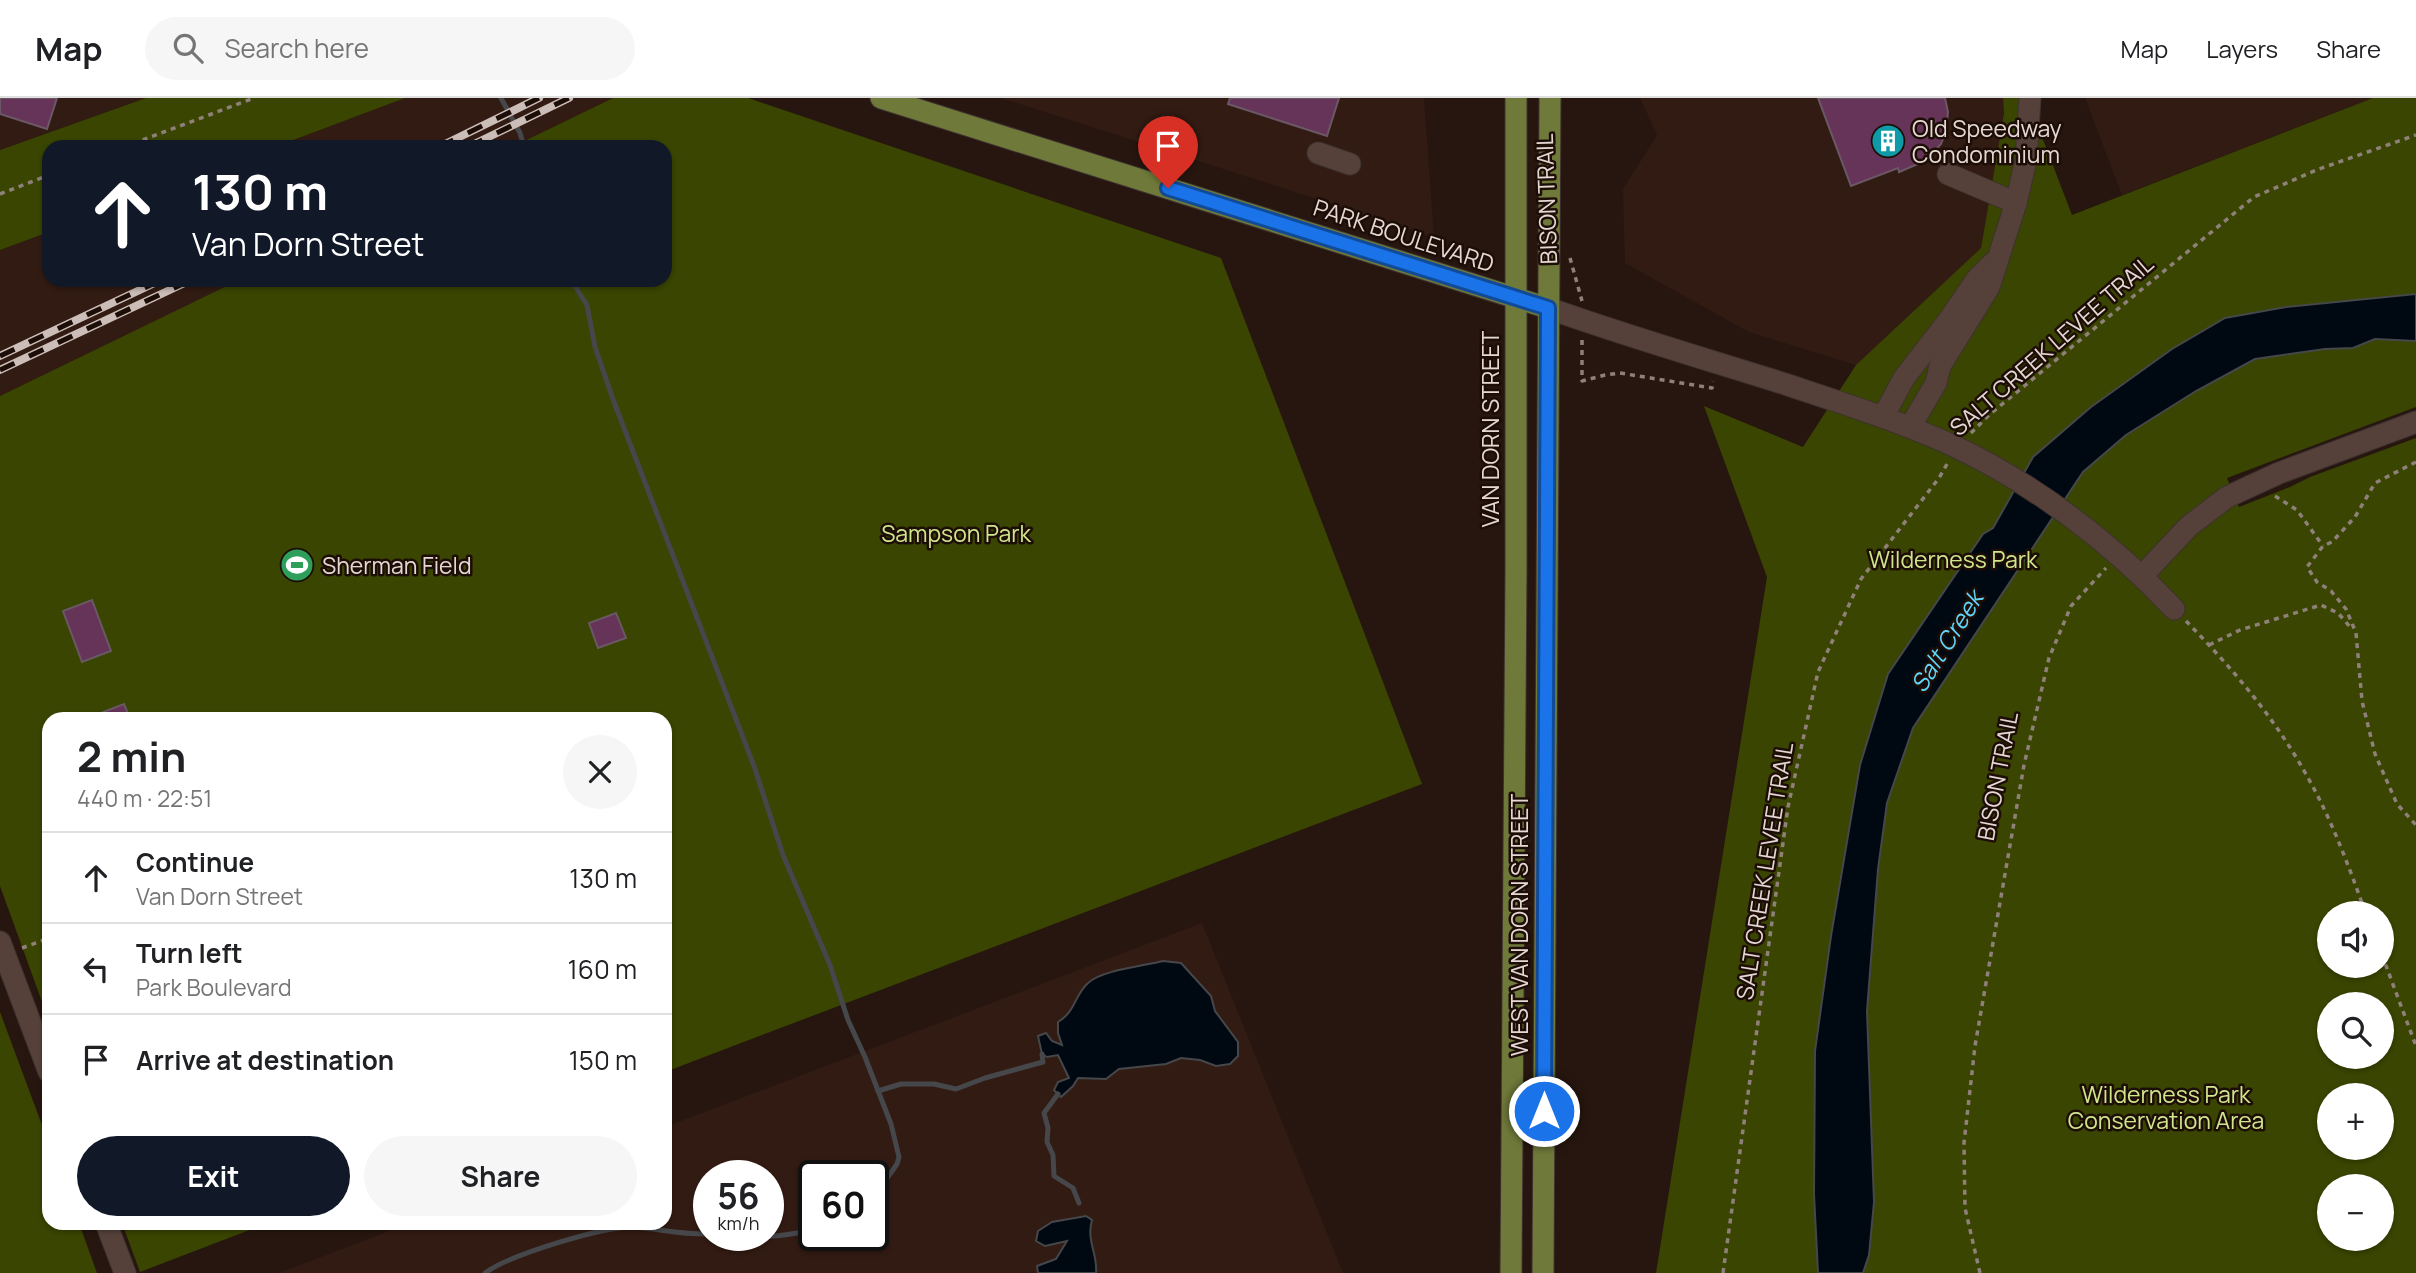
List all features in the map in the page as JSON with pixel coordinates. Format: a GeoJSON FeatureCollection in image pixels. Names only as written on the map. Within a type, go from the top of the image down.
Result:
{"type":"FeatureCollection","features":[{"type":"Feature","properties":{"kind":"main road","name":"PARK BOULEVARD"},"geometry":{"type":"LineString","coordinates":[[881,98],[1548,308]]}},
{"type":"Feature","properties":{"kind":"main road","name":"VAN DORN STREET"},"geometry":{"type":"LineString","coordinates":[[1515,760],[1516,98]]}},
{"type":"Feature","properties":{"kind":"main road"},"geometry":{"type":"LineString","coordinates":[[1548,308],[1550,98]]}},
{"type":"Feature","properties":{"kind":"main road","name":"WEST VAN DORN STREET"},"geometry":{"type":"LineString","coordinates":[[1543,1273],[1548,308]]}},
{"type":"Feature","properties":{"kind":"main road","name":"WEST VAN DORN STREET"},"geometry":{"type":"LineString","coordinates":[[1511,1273],[1515,760]]}},
{"type":"Feature","properties":{"kind":"street"},"geometry":{"type":"LineString","coordinates":[[2029,98],[2026,160],[2016,203],[1989,287],[1940,366],[1936,383],[1910,427],[1965,453],[2036,494],[2114,551],[2174,609]]}},
{"type":"Feature","properties":{"kind":"street"},"geometry":{"type":"LineString","coordinates":[[1318,153],[1350,164]]}},
{"type":"Feature","properties":{"kind":"street"},"geometry":{"type":"LineString","coordinates":[[1948,174],[2016,203]]}},
{"type":"Feature","properties":{"kind":"street"},"geometry":{"type":"LineString","coordinates":[[1883,417],[1904,378],[1949,320],[1976,279],[1996,259]]}},
{"type":"Feature","properties":{"kind":"street","name":"PARK BOULEVARD"},"geometry":{"type":"LineString","coordinates":[[1548,308],[1910,427]]}},
{"type":"Feature","properties":{"kind":"street"},"geometry":{"type":"LineString","coordinates":[[2142,576],[2189,526],[2212,506],[2258,483],[2416,422]]}},
{"type":"Feature","properties":{"kind":"street"},"geometry":{"type":"LineString","coordinates":[[0,942],[42,1053]]}},
{"type":"Feature","properties":{"kind":"street"},"geometry":{"type":"LineString","coordinates":[[109,1230],[125,1273]]}},
{"type":"Feature","properties":{"kind":"path"},"geometry":{"type":"LineString","coordinates":[[143,140],[254,98]]}},
{"type":"Feature","properties":{"kind":"path","name":"SALT CREEK LEVEE TRAIL"},"geometry":{"type":"LineString","coordinates":[[1723,1273],[1788,807],[1818,671],[1861,579],[1939,478],[1965,453],[1989,415],[2254,197],[2319,169],[2416,135]]}},
{"type":"Feature","properties":{"kind":"path"},"geometry":{"type":"LineString","coordinates":[[0,194],[42,178]]}},
{"type":"Feature","properties":{"kind":"path","name":"BISON TRAIL"},"geometry":{"type":"LineString","coordinates":[[1570,258],[1582,296]]}},
{"type":"Feature","properties":{"kind":"path"},"geometry":{"type":"LineString","coordinates":[[1582,364],[1582,382],[1605,374],[1620,373],[1712,388],[1717,363]]}},
{"type":"Feature","properties":{"kind":"path"},"geometry":{"type":"LineString","coordinates":[[2416,463],[2375,483],[2355,517],[2332,542],[2323,547],[2307,567],[2317,582],[2331,591],[2346,609],[2356,633],[2362,701],[2375,754],[2397,804],[2416,825]]}},
{"type":"Feature","properties":{"kind":"path"},"geometry":{"type":"LineString","coordinates":[[2258,483],[2297,510],[2323,547]]}},
{"type":"Feature","properties":{"kind":"path","name":"BISON TRAIL"},"geometry":{"type":"LineString","coordinates":[[1980,1273],[1965,1208],[1964,1143],[1975,1046],[2024,765],[2049,658],[2071,606],[2114,551]]}},
{"type":"Feature","properties":{"kind":"path"},"geometry":{"type":"LineString","coordinates":[[2209,645],[2240,630],[2321,606],[2338,613],[2356,633]]}},
{"type":"Feature","properties":{"kind":"path"},"geometry":{"type":"LineString","coordinates":[[2174,609],[2244,683],[2272,719],[2308,778],[2338,840],[2361,901]]}},
{"type":"Feature","properties":{"kind":"path"},"geometry":{"type":"LineString","coordinates":[[2391,978],[2416,1046]]}},
{"type":"Feature","properties":{"kind":"shaded area"},"geometry":{"type":"Polygon","coordinates":[[[0,98],[146,98],[0,150],[0,98]]]}},
{"type":"Feature","properties":{"kind":"shaded area"},"geometry":{"type":"Polygon","coordinates":[[[405,98],[613,98],[526,140],[294,140],[405,98]]]}},
{"type":"Feature","properties":{"kind":"shaded area"},"geometry":{"type":"Polygon","coordinates":[[[1001,98],[1424,98],[1434,237],[1383,220],[1001,98]]]}},
{"type":"Feature","properties":{"kind":"shaded area"},"geometry":{"type":"Polygon","coordinates":[[[1640,98],[2003,98],[2004,113],[1981,248],[1856,365],[1749,332],[1625,263],[1623,189],[1657,135],[1640,98]]]}},
{"type":"Feature","properties":{"kind":"shaded area"},"geometry":{"type":"Polygon","coordinates":[[[2085,98],[2373,98],[2122,195],[2085,98]]]}},
{"type":"Feature","properties":{"kind":"shaded area"},"geometry":{"type":"Polygon","coordinates":[[[42,235],[42,287],[225,287],[0,396],[0,250],[42,235]]]}},
{"type":"Feature","properties":{"kind":"shaded area"},"geometry":{"type":"Polygon","coordinates":[[[1202,923],[1343,1273],[279,1273],[392,1230],[672,1230],[672,1124],[1202,923]]]}},
{"type":"Feature","properties":{"kind":"green space"},"geometry":{"type":"Polygon","coordinates":[[[146,98],[405,98],[294,140],[42,140],[42,235],[0,250],[0,150],[146,98]]]}},
{"type":"Feature","properties":{"kind":"green space","name":"Sampson Park"},"geometry":{"type":"Polygon","coordinates":[[[613,98],[748,98],[1221,258],[1422,784],[672,1069],[672,712],[42,712],[42,1002],[0,886],[0,396],[225,287],[672,287],[672,140],[526,140],[613,98]]]}},
{"type":"Feature","properties":{"kind":"green space"},"geometry":{"type":"Polygon","coordinates":[[[2003,98],[2027,98],[2072,215],[2373,98],[2416,98],[2416,407],[2227,478],[2239,507],[2310,477],[2416,438],[2416,1273],[1656,1273],[1767,577],[1704,406],[1803,447],[1856,365],[1981,248],[2004,113],[2003,98]]]}},
{"type":"Feature","properties":{"kind":"green space"},"geometry":{"type":"Polygon","coordinates":[[[0,1012],[42,1125],[42,1230],[82,1230],[97,1273],[0,1273],[0,1012]]]}},
{"type":"Feature","properties":{"kind":"green space"},"geometry":{"type":"Polygon","coordinates":[[[125,1230],[250,1230],[140,1272],[125,1230]]]}},
{"type":"Feature","properties":{"kind":"water","name":"Salt Creek"},"geometry":{"type":"Polygon","coordinates":[[[2416,294],[2416,341],[2375,339],[2353,348],[2325,349],[2255,359],[2196,391],[2126,435],[2083,472],[1913,728],[1887,803],[1878,869],[1867,1011],[1874,1202],[1869,1255],[1863,1273],[1818,1273],[1814,1194],[1815,1051],[1860,765],[1888,674],[1983,534],[1993,528],[2033,457],[2091,407],[2172,349],[2225,318],[2286,307],[2416,294]]]}},
{"type":"Feature","properties":{"kind":"water"},"geometry":{"type":"Polygon","coordinates":[[[1163,961],[1181,963],[1211,996],[1215,1011],[1238,1042],[1238,1056],[1230,1064],[1216,1066],[1200,1060],[1181,1058],[1166,1064],[1119,1069],[1106,1079],[1078,1078],[1061,1097],[1054,1090],[1058,1082],[1069,1078],[1058,1055],[1047,1057],[1042,1054],[1038,1036],[1046,1033],[1052,1041],[1062,1045],[1058,1022],[1068,1013],[1083,988],[1094,979],[1163,961]]]}},
{"type":"Feature","properties":{"kind":"water"},"geometry":{"type":"Polygon","coordinates":[[[1086,1216],[1092,1220],[1090,1234],[1096,1273],[1038,1273],[1037,1266],[1056,1259],[1067,1241],[1045,1246],[1036,1241],[1038,1231],[1052,1222],[1086,1216]]]}},
{"type":"Feature","properties":{"kind":"building"},"geometry":{"type":"Polygon","coordinates":[[[0,98],[57,98],[47,129],[0,114],[0,98]]]}},
{"type":"Feature","properties":{"kind":"building"},"geometry":{"type":"Polygon","coordinates":[[[1230,98],[1339,98],[1327,136],[1228,104],[1230,98]]]}},
{"type":"Feature","properties":{"kind":"building","name":"Old Speedway Condominium"},"geometry":{"type":"Polygon","coordinates":[[[1818,98],[1945,98],[1948,112],[1946,131],[1941,144],[1925,161],[1851,186],[1818,98]]]}},
{"type":"Feature","properties":{"kind":"building"},"geometry":{"type":"Polygon","coordinates":[[[92,600],[111,651],[82,662],[63,611],[92,600]]]}},
{"type":"Feature","properties":{"kind":"building"},"geometry":{"type":"Polygon","coordinates":[[[616,613],[626,638],[598,648],[589,623],[616,613]]]}},
{"type":"Feature","properties":{"kind":"building"},"geometry":{"type":"Polygon","coordinates":[[[124,704],[127,712],[103,712],[124,704]]]}},
{"type":"Feature","properties":{"kind":"waterway"},"geometry":{"type":"LineString","coordinates":[[501,98],[522,140]]}},
{"type":"Feature","properties":{"kind":"waterway"},"geometry":{"type":"LineString","coordinates":[[575,287],[587,305],[595,347],[614,402],[754,766],[783,855],[830,965],[848,1020],[891,1124],[899,1157],[889,1176]]}},
{"type":"Feature","properties":{"kind":"waterway"},"geometry":{"type":"LineString","coordinates":[[878,1091],[901,1084],[934,1084],[956,1089],[1043,1062],[1042,1054]]}},
{"type":"Feature","properties":{"kind":"waterway"},"geometry":{"type":"LineString","coordinates":[[1058,1094],[1044,1113],[1048,1128],[1047,1142],[1053,1155],[1054,1176],[1073,1188],[1079,1203]]}},
{"type":"Feature","properties":{"kind":"waterway"},"geometry":{"type":"LineString","coordinates":[[485,1273],[535,1250],[607,1230]]}},
{"type":"Feature","properties":{"kind":"waterway"},"geometry":{"type":"LineString","coordinates":[[658,1230],[693,1233]]}},
{"type":"Feature","properties":{"kind":"waterway"},"geometry":{"type":"LineString","coordinates":[[784,1234],[798,1232]]}},
{"type":"Feature","properties":{"kind":"railway"},"geometry":{"type":"LineString","coordinates":[[453,140],[539,98]]}},
{"type":"Feature","properties":{"kind":"railway"},"geometry":{"type":"LineString","coordinates":[[482,140],[569,98]]}},
{"type":"Feature","properties":{"kind":"railway"},"geometry":{"type":"LineString","coordinates":[[0,356],[146,287]]}},
{"type":"Feature","properties":{"kind":"railway"},"geometry":{"type":"LineString","coordinates":[[0,370],[176,287]]}},
{"type":"Feature","properties":{"kind":"place","name":"Old Speedway Condominium"},"geometry":{"type":"Point","coordinates":[1888,141]}},
{"type":"Feature","properties":{"kind":"place","name":"Sherman Field"},"geometry":{"type":"Point","coordinates":[297,565]}},
{"type":"Feature","properties":{"kind":"route"},"geometry":{"type":"LineString","coordinates":[[1168,188],[1548,308],[1544,1111]]}},
{"type":"Feature","properties":{"kind":"park label","name":"Wilderness Park"},"geometry":{"type":"Point","coordinates":[1953,559]}},
{"type":"Feature","properties":{"kind":"park label","name":"Wilderness Park Conservation Area"},"geometry":{"type":"Point","coordinates":[2166,1107]}}]}
